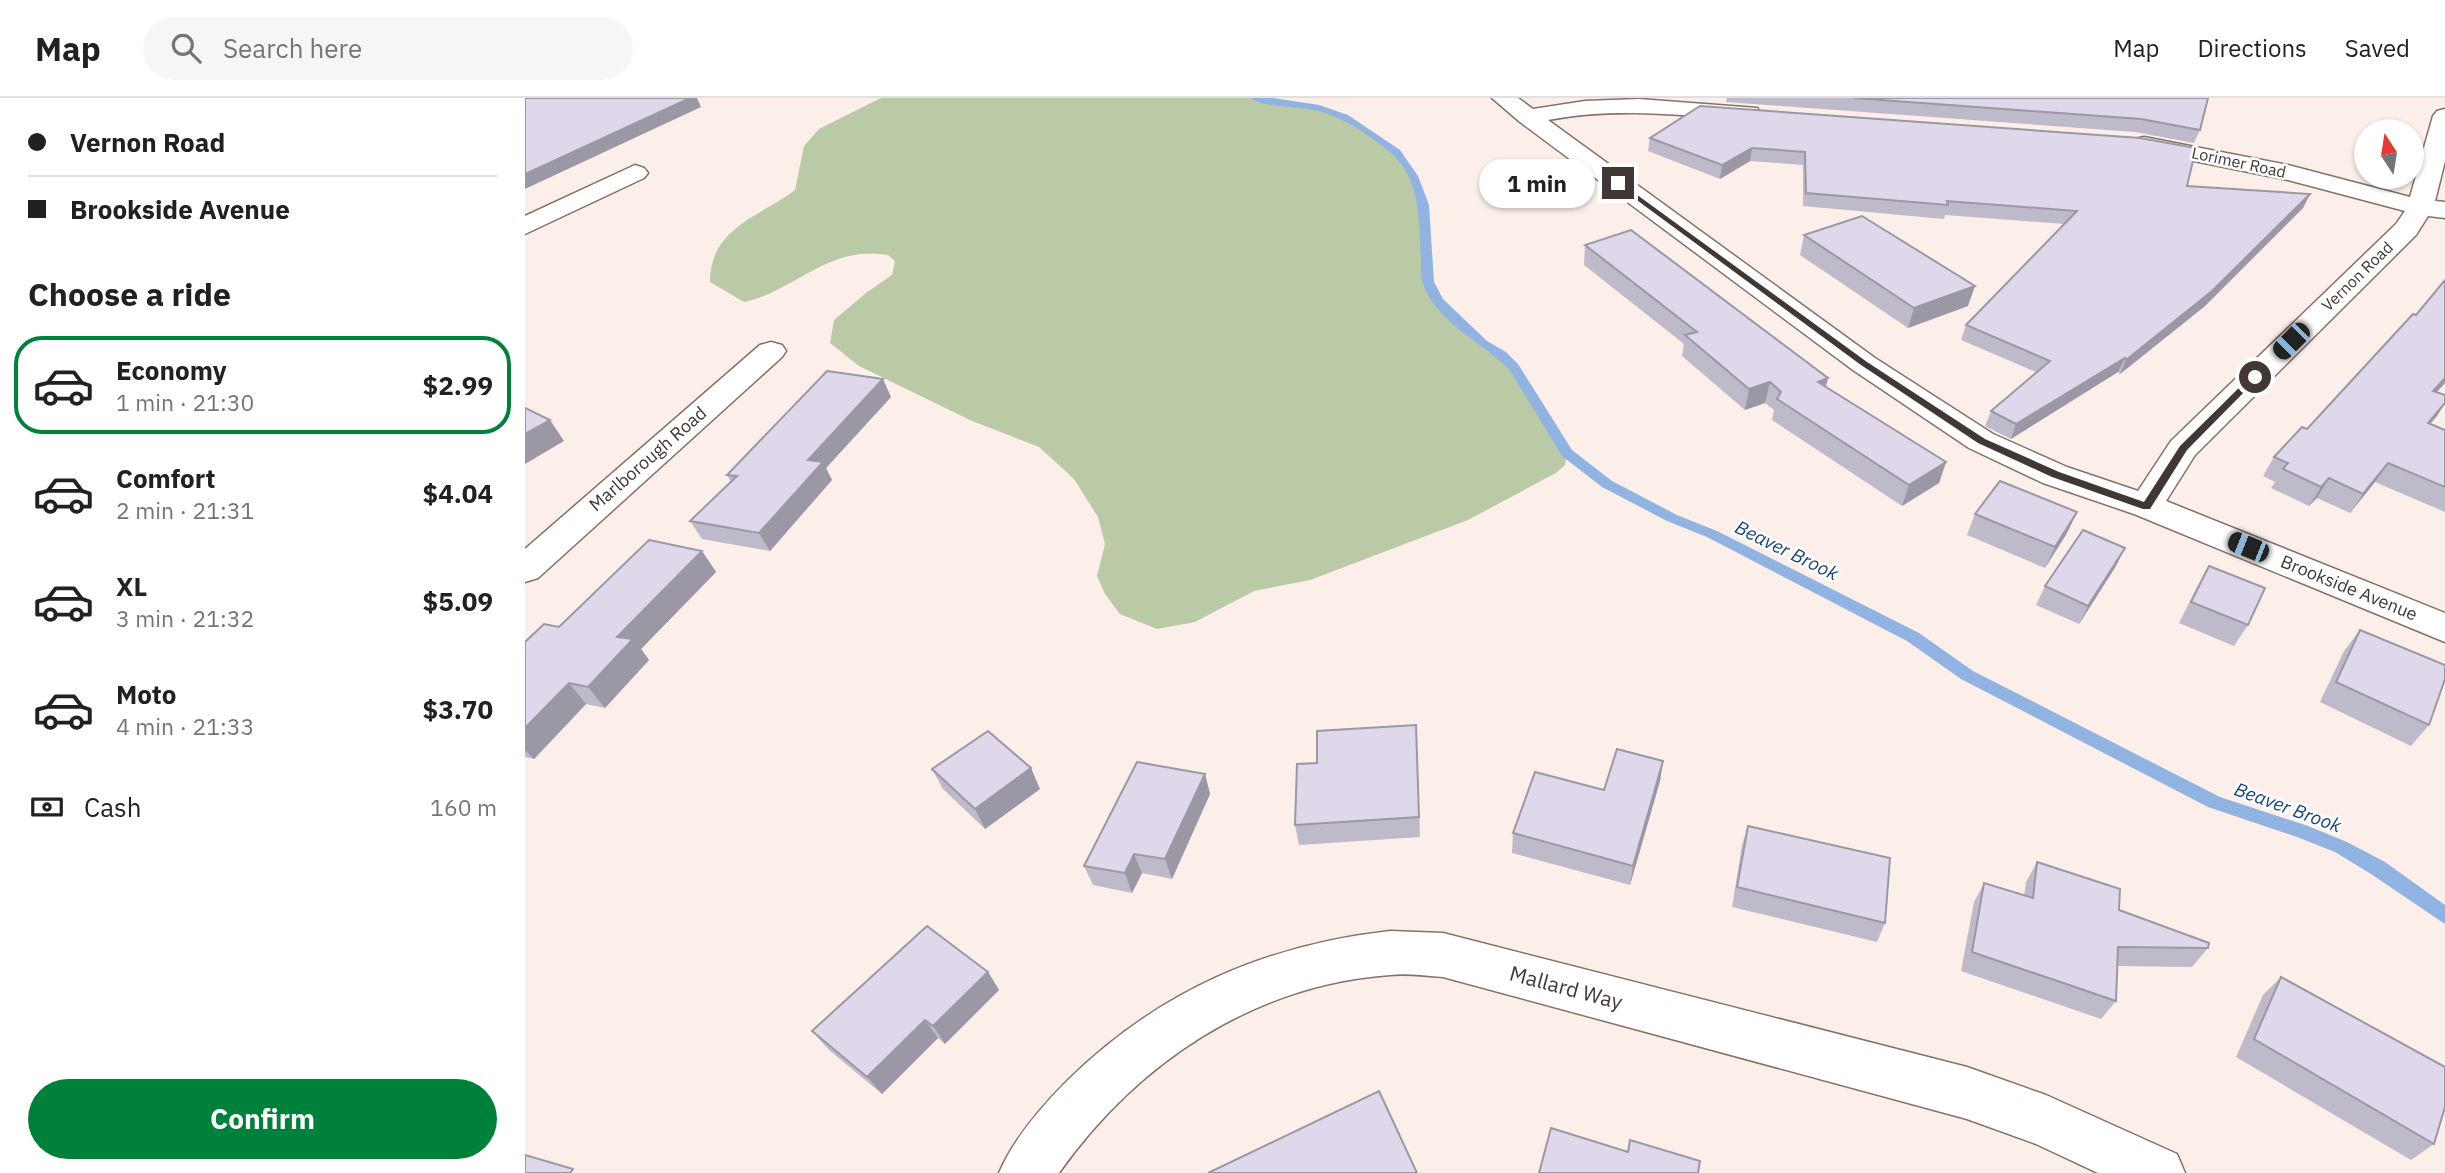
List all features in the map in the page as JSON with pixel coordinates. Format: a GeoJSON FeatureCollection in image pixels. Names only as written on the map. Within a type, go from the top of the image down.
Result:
{"type":"FeatureCollection","features":[{"type":"Feature","properties":{"kind":"street","name":"Brookside Avenue"},"geometry":{"type":"LineString","coordinates":[[1503,98],[1864,363],[1981,441],[2055,475],[2146,506],[2445,628]]}},
{"type":"Feature","properties":{"kind":"street"},"geometry":{"type":"LineString","coordinates":[[1528,117],[1568,108],[1598,105],[1768,115]]}},
{"type":"Feature","properties":{"kind":"street","name":"Vernon Road"},"geometry":{"type":"LineString","coordinates":[[2146,506],[2183,448],[2407,229],[2433,209],[2445,116]]}},
{"type":"Feature","properties":{"kind":"street","name":"Lorimer Road"},"geometry":{"type":"LineString","coordinates":[[2121,141],[2254,164],[2367,196],[2433,209]]}},
{"type":"Feature","properties":{"kind":"street"},"geometry":{"type":"LineString","coordinates":[[525,226],[635,173]]}},
{"type":"Feature","properties":{"kind":"street","name":"Marlborough Road"},"geometry":{"type":"LineString","coordinates":[[531,556],[771,351]]}},
{"type":"Feature","properties":{"kind":"street","name":"Mallard Way"},"geometry":{"type":"LineString","coordinates":[[1026,1173],[1074,1111],[1122,1064],[1171,1026],[1225,995],[1285,971],[1340,959],[1392,953],[1443,956],[1967,1093],[2046,1121],[2158,1173]]}},
{"type":"Feature","properties":{"kind":"green space"},"geometry":{"type":"Polygon","coordinates":[[[881,98],[1255,98],[1319,108],[1345,117],[1382,141],[1405,163],[1424,205],[1428,283],[1438,301],[1452,316],[1514,367],[1567,453],[1565,465],[1556,473],[1468,520],[1310,580],[1254,591],[1195,622],[1157,629],[1120,614],[1105,594],[1097,576],[1105,544],[1098,517],[1074,479],[1039,447],[972,421],[859,366],[830,343],[834,320],[892,275],[895,261],[888,255],[863,254],[841,258],[772,292],[744,302],[710,282],[712,264],[727,236],[795,190],[804,146],[819,129],[881,98]]]}},
{"type":"Feature","properties":{"kind":"building"},"geometry":{"type":"Polygon","coordinates":[[[525,98],[690,98],[525,174],[525,98]]]}},
{"type":"Feature","properties":{"kind":"building"},"geometry":{"type":"Polygon","coordinates":[[[1854,98],[2208,98],[2200,130],[2141,119],[1854,98]]]}},
{"type":"Feature","properties":{"kind":"building"},"geometry":{"type":"Polygon","coordinates":[[[1700,106],[2140,138],[2196,148],[2187,186],[2310,194],[2212,291],[2126,360],[2125,358],[2016,424],[1991,411],[2050,361],[1966,325],[2077,211],[1947,201],[1948,205],[1806,193],[1805,152],[1752,148],[1722,165],[1650,138],[1700,106]]]}},
{"type":"Feature","properties":{"kind":"building"},"geometry":{"type":"Polygon","coordinates":[[[1862,216],[1975,286],[1914,308],[1804,235],[1862,216]]]}},
{"type":"Feature","properties":{"kind":"building"},"geometry":{"type":"Polygon","coordinates":[[[1631,230],[1828,378],[1818,382],[1946,462],[1909,485],[1777,399],[1781,392],[1770,382],[1749,389],[1685,335],[1697,332],[1585,245],[1631,230]]]}},
{"type":"Feature","properties":{"kind":"building"},"geometry":{"type":"Polygon","coordinates":[[[2445,280],[2445,378],[2433,391],[2445,395],[2445,403],[2428,423],[2445,430],[2445,487],[2388,463],[2363,494],[2329,478],[2321,487],[2283,469],[2288,463],[2274,457],[2302,427],[2307,429],[2413,314],[2416,315],[2445,280]]]}},
{"type":"Feature","properties":{"kind":"building"},"geometry":{"type":"Polygon","coordinates":[[[827,371],[883,379],[808,460],[823,462],[759,533],[690,521],[737,476],[727,475],[827,371]]]}},
{"type":"Feature","properties":{"kind":"building"},"geometry":{"type":"Polygon","coordinates":[[[525,408],[550,420],[525,434],[525,408]]]}},
{"type":"Feature","properties":{"kind":"building"},"geometry":{"type":"Polygon","coordinates":[[[2000,481],[2077,512],[2055,547],[1975,514],[2000,481]]]}},
{"type":"Feature","properties":{"kind":"building"},"geometry":{"type":"Polygon","coordinates":[[[2083,530],[2125,548],[2088,606],[2045,586],[2083,530]]]}},
{"type":"Feature","properties":{"kind":"building"},"geometry":{"type":"Polygon","coordinates":[[[649,540],[702,551],[617,637],[633,639],[588,687],[569,683],[525,728],[525,642],[544,624],[559,627],[649,540]]]}},
{"type":"Feature","properties":{"kind":"building"},"geometry":{"type":"Polygon","coordinates":[[[2209,566],[2265,588],[2248,625],[2191,602],[2209,566]]]}},
{"type":"Feature","properties":{"kind":"building"},"geometry":{"type":"Polygon","coordinates":[[[2360,630],[2445,665],[2445,679],[2429,725],[2336,682],[2360,630]]]}},
{"type":"Feature","properties":{"kind":"building"},"geometry":{"type":"Polygon","coordinates":[[[1416,725],[1419,817],[1295,825],[1297,764],[1317,763],[1317,731],[1416,725]]]}},
{"type":"Feature","properties":{"kind":"building"},"geometry":{"type":"Polygon","coordinates":[[[988,731],[1031,768],[975,809],[932,769],[988,731]]]}},
{"type":"Feature","properties":{"kind":"building"},"geometry":{"type":"Polygon","coordinates":[[[1617,749],[1663,761],[1633,866],[1513,833],[1535,772],[1604,790],[1617,749]]]}},
{"type":"Feature","properties":{"kind":"building"},"geometry":{"type":"Polygon","coordinates":[[[1137,762],[1205,774],[1165,859],[1134,854],[1125,873],[1084,866],[1137,762]]]}},
{"type":"Feature","properties":{"kind":"building"},"geometry":{"type":"Polygon","coordinates":[[[1748,826],[1890,858],[1885,923],[1737,887],[1748,826]]]}},
{"type":"Feature","properties":{"kind":"building"},"geometry":{"type":"Polygon","coordinates":[[[2037,862],[2120,889],[2119,910],[2209,943],[2208,948],[2118,947],[2116,1001],[1972,952],[1984,883],[2033,898],[2037,862]]]}},
{"type":"Feature","properties":{"kind":"building"},"geometry":{"type":"Polygon","coordinates":[[[927,926],[988,972],[933,1026],[925,1020],[867,1077],[812,1031],[927,926]]]}},
{"type":"Feature","properties":{"kind":"building"},"geometry":{"type":"Polygon","coordinates":[[[2281,977],[2445,1067],[2445,1107],[2434,1144],[2254,1039],[2281,977]]]}},
{"type":"Feature","properties":{"kind":"building"},"geometry":{"type":"Polygon","coordinates":[[[1379,1091],[1417,1173],[1208,1173],[1379,1091]]]}},
{"type":"Feature","properties":{"kind":"building"},"geometry":{"type":"Polygon","coordinates":[[[1551,1128],[1628,1152],[1630,1140],[1700,1161],[1698,1173],[1539,1173],[1551,1128]]]}},
{"type":"Feature","properties":{"kind":"building"},"geometry":{"type":"Polygon","coordinates":[[[525,1155],[573,1169],[570,1173],[525,1173],[525,1155]]]}},
{"type":"Feature","properties":{"kind":"waterway","name":"Beaver Brook"},"geometry":{"type":"LineString","coordinates":[[1255,98],[1319,108],[1345,117],[1396,152],[1413,176],[1424,205],[1428,282],[1438,301],[1483,344],[1502,355],[1514,367],[1567,453],[1607,484],[1672,518],[1712,534],[1913,637],[1967,675],[2214,802],[2341,847],[2378,868],[2445,916]]}},
{"type":"Feature","properties":{"kind":"route"},"geometry":{"type":"LineString","coordinates":[[1618,183],[1864,363],[1981,441],[2055,475],[2146,506],[2183,448],[2255,377]]}}]}
